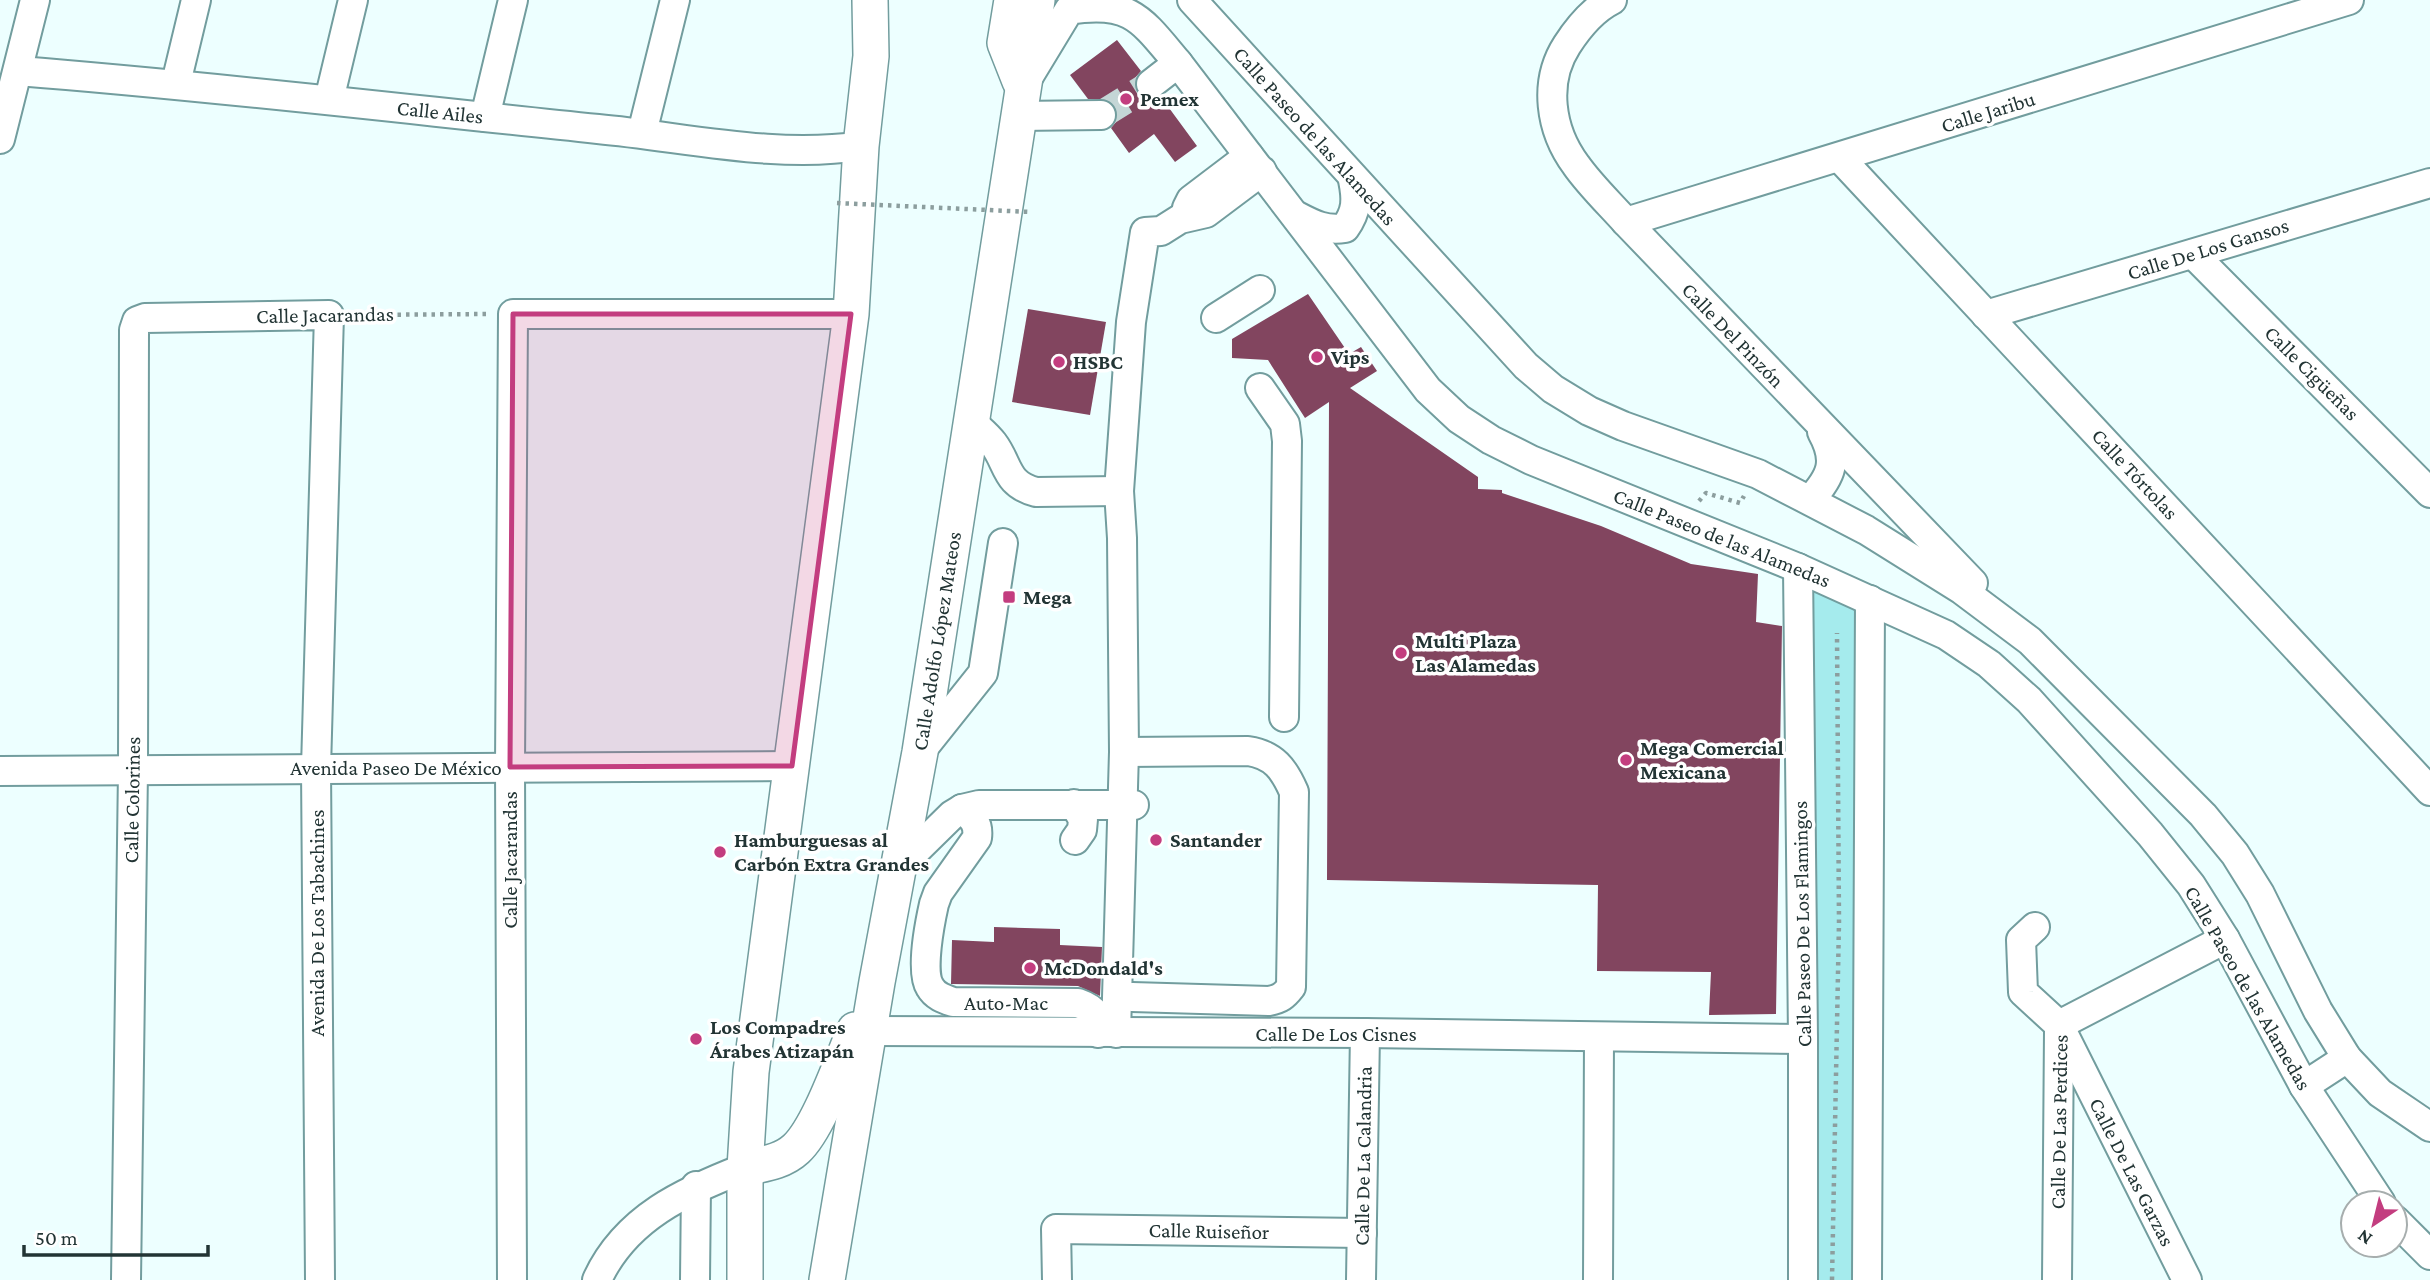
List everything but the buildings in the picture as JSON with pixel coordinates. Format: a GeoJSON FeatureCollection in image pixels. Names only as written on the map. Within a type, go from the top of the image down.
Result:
{"type":"FeatureCollection","features":[{"type":"Feature","properties":{"kind":"main road"},"geometry":{"type":"LineString","coordinates":[[870,0],[871,56]]}},
{"type":"Feature","properties":{"kind":"main road"},"geometry":{"type":"LineString","coordinates":[[745,1280],[745,1168],[751,1072],[851,314],[861,146],[871,56],[882,0]]}},
{"type":"Feature","properties":{"kind":"main road"},"geometry":{"type":"LineString","coordinates":[[1012,0],[1005,43],[1020,102]]}},
{"type":"Feature","properties":{"kind":"main road","name":"Calle Adolfo López Mateos"},"geometry":{"type":"LineString","coordinates":[[827,1280],[877,982],[920,752],[1037,0]]}},
{"type":"Feature","properties":{"kind":"main road"},"geometry":{"type":"LineString","coordinates":[[745,1168],[775,1162],[796,1149],[814,1124],[877,982]]}},
{"type":"Feature","properties":{"kind":"street"},"geometry":{"type":"LineString","coordinates":[[0,139],[35,0]]}},
{"type":"Feature","properties":{"kind":"street"},"geometry":{"type":"LineString","coordinates":[[176,83],[196,0]]}},
{"type":"Feature","properties":{"kind":"street"},"geometry":{"type":"LineString","coordinates":[[329,100],[353,0]]}},
{"type":"Feature","properties":{"kind":"street"},"geometry":{"type":"LineString","coordinates":[[485,117],[513,0]]}},
{"type":"Feature","properties":{"kind":"street"},"geometry":{"type":"LineString","coordinates":[[642,133],[675,0]]}},
{"type":"Feature","properties":{"kind":"street","name":"Calle Paseo de las Alamedas"},"geometry":{"type":"LineString","coordinates":[[1192,0],[1353,180],[1526,366],[1553,389],[1590,411],[1623,426],[1723,460],[1810,500],[1922,564],[2030,641],[2193,805],[2235,854],[2260,894],[2318,1011],[2347,1058],[2380,1093],[2430,1128]]}},
{"type":"Feature","properties":{"kind":"street","name":"Calle Del Pinzón"},"geometry":{"type":"LineString","coordinates":[[1612,0],[1577,29],[1556,61],[1550,100],[1557,129],[1575,164],[1626,222],[1817,423],[2030,641]]}},
{"type":"Feature","properties":{"kind":"street","name":"Calle Jaribu"},"geometry":{"type":"LineString","coordinates":[[1626,222],[2349,0]]}},
{"type":"Feature","properties":{"kind":"street","name":"Calle Paseo de las Alamedas"},"geometry":{"type":"LineString","coordinates":[[1020,102],[1069,10],[1114,3],[1147,26],[1178,63],[1428,390],[1460,419],[1491,440],[1531,460],[1798,568],[1946,635],[1989,664],[2029,701],[2150,834],[2192,885],[2225,939],[2304,1086],[2372,1189]]}},
{"type":"Feature","properties":{"kind":"street"},"geometry":{"type":"LineString","coordinates":[[1151,84],[1178,63]]}},
{"type":"Feature","properties":{"kind":"street","name":"Calle Ailes"},"geometry":{"type":"LineString","coordinates":[[18,71],[176,83],[642,133],[781,151],[827,151],[861,146]]}},
{"type":"Feature","properties":{"kind":"street"},"geometry":{"type":"LineString","coordinates":[[1020,102],[1101,115]]}},
{"type":"Feature","properties":{"kind":"street","name":"Calle Tórtolas"},"geometry":{"type":"LineString","coordinates":[[1840,158],[2430,791]]}},
{"type":"Feature","properties":{"kind":"street"},"geometry":{"type":"LineString","coordinates":[[1115,1033],[1132,997],[1119,491],[1131,323],[1145,232],[1161,231],[1180,219],[1191,200],[1255,163]]}},
{"type":"Feature","properties":{"kind":"street"},"geometry":{"type":"LineString","coordinates":[[1295,214],[1316,226],[1331,230],[1345,228],[1354,215],[1357,201],[1353,180]]}},
{"type":"Feature","properties":{"kind":"street","name":"Calle De Los Gansos"},"geometry":{"type":"LineString","coordinates":[[1986,315],[2430,183]]}},
{"type":"Feature","properties":{"kind":"street","name":"Calle Cigüeñas"},"geometry":{"type":"LineString","coordinates":[[2193,254],[2430,493]]}},
{"type":"Feature","properties":{"kind":"street"},"geometry":{"type":"LineString","coordinates":[[1216,318],[1260,290]]}},
{"type":"Feature","properties":{"kind":"street"},"geometry":{"type":"LineString","coordinates":[[513,314],[851,314]]}},
{"type":"Feature","properties":{"kind":"street","name":"Calle Jacarandas"},"geometry":{"type":"LineString","coordinates":[[512,1280],[510,767],[513,314]]}},
{"type":"Feature","properties":{"kind":"street","name":"Calle Jacarandas"},"geometry":{"type":"LineString","coordinates":[[137,321],[145,318],[329,315]]}},
{"type":"Feature","properties":{"kind":"street","name":"Avenida De Los Tabachines"},"geometry":{"type":"LineString","coordinates":[[320,1280],[316,768],[329,315]]}},
{"type":"Feature","properties":{"kind":"street","name":"Calle Colorines"},"geometry":{"type":"LineString","coordinates":[[126,1280],[133,770],[134,330],[137,321]]}},
{"type":"Feature","properties":{"kind":"street"},"geometry":{"type":"LineString","coordinates":[[1260,388],[1284,424],[1287,440],[1284,717]]}},
{"type":"Feature","properties":{"kind":"street"},"geometry":{"type":"LineString","coordinates":[[972,422],[993,443],[1012,479],[1023,488],[1037,492],[1119,491]]}},
{"type":"Feature","properties":{"kind":"street"},"geometry":{"type":"LineString","coordinates":[[1810,500],[1828,477],[1833,462],[1830,446],[1817,423]]}},
{"type":"Feature","properties":{"kind":"street"},"geometry":{"type":"LineString","coordinates":[[920,752],[983,674],[1003,543]]}},
{"type":"Feature","properties":{"kind":"street","name":"Calle Paseo De Los Flamingos"},"geometry":{"type":"LineString","coordinates":[[1798,568],[1803,1280]]}},
{"type":"Feature","properties":{"kind":"street"},"geometry":{"type":"LineString","coordinates":[[1867,1280],[1870,600]]}},
{"type":"Feature","properties":{"kind":"street"},"geometry":{"type":"LineString","coordinates":[[1124,760],[1184,751],[1248,751],[1263,754],[1276,762],[1287,775],[1294,792],[1291,988],[1286,995],[1269,1001],[1132,997]]}},
{"type":"Feature","properties":{"kind":"street","name":"Avenida Paseo De México"},"geometry":{"type":"LineString","coordinates":[[0,771],[792,766]]}},
{"type":"Feature","properties":{"kind":"street"},"geometry":{"type":"LineString","coordinates":[[1074,804],[1083,819],[1082,830],[1075,840]]}},
{"type":"Feature","properties":{"kind":"street"},"geometry":{"type":"LineString","coordinates":[[898,868],[952,815],[962,809],[979,805],[1128,805]]}},
{"type":"Feature","properties":{"kind":"street"},"geometry":{"type":"LineString","coordinates":[[1115,1033],[1121,840],[1128,805]]}},
{"type":"Feature","properties":{"kind":"street","name":"Auto-Mac"},"geometry":{"type":"LineString","coordinates":[[962,809],[973,818],[978,827],[977,838],[938,893],[934,904],[925,975],[930,988],[940,998],[953,1002],[1078,1003],[1092,1008],[1115,1033]]}},
{"type":"Feature","properties":{"kind":"street","name":"Calle De Las Garzas"},"geometry":{"type":"LineString","coordinates":[[2035,927],[2021,940],[2023,992],[2059,1026],[2187,1280]]}},
{"type":"Feature","properties":{"kind":"street","name":"Calle De Las Perdices"},"geometry":{"type":"LineString","coordinates":[[2057,1280],[2059,1026],[2225,939]]}},
{"type":"Feature","properties":{"kind":"street","name":"Calle De Los Cisnes"},"geometry":{"type":"LineString","coordinates":[[869,1031],[1365,1033],[1803,1040]]}},
{"type":"Feature","properties":{"kind":"street","name":"Calle De La Calandria"},"geometry":{"type":"LineString","coordinates":[[1361,1280],[1365,1033]]}},
{"type":"Feature","properties":{"kind":"street"},"geometry":{"type":"LineString","coordinates":[[1598,1280],[1599,1037]]}},
{"type":"Feature","properties":{"kind":"street"},"geometry":{"type":"LineString","coordinates":[[2304,1086],[2347,1058]]}},
{"type":"Feature","properties":{"kind":"street"},"geometry":{"type":"LineString","coordinates":[[597,1280],[619,1243],[642,1221],[696,1186],[745,1168]]}},
{"type":"Feature","properties":{"kind":"street"},"geometry":{"type":"LineString","coordinates":[[695,1280],[696,1186]]}},
{"type":"Feature","properties":{"kind":"street","name":"Calle Ruiseñor"},"geometry":{"type":"LineString","coordinates":[[1058,1280],[1056,1229],[1362,1234]]}},
{"type":"Feature","properties":{"kind":"street"},"geometry":{"type":"LineString","coordinates":[[2409,1234],[2430,1255]]}},
{"type":"Feature","properties":{"kind":"path"},"geometry":{"type":"LineString","coordinates":[[837,203],[1031,212]]}},
{"type":"Feature","properties":{"kind":"path","name":"Calle Jacarandas"},"geometry":{"type":"LineString","coordinates":[[329,315],[513,314]]}},
{"type":"Feature","properties":{"kind":"path"},"geometry":{"type":"LineString","coordinates":[[1832,1280],[1839,922],[1837,633]]}},
{"type":"Feature","properties":{"kind":"highlighted area"},"geometry":{"type":"Polygon","coordinates":[[[513,314],[851,314],[792,766],[510,767],[513,314]]]}},
{"type":"Feature","properties":{"kind":"shaded area"},"geometry":{"type":"Polygon","coordinates":[[[1798,568],[1870,600],[1867,1280],[1803,1280],[1798,568]]]}},
{"type":"Feature","properties":{"kind":"tunnel"},"geometry":{"type":"LineString","coordinates":[[1101,115],[1151,84]]}},
{"type":"Feature","properties":{"kind":"place","name":"Pemex"},"geometry":{"type":"Point","coordinates":[1126,99]}},
{"type":"Feature","properties":{"kind":"place","name":"Vips"},"geometry":{"type":"Point","coordinates":[1317,357]}},
{"type":"Feature","properties":{"kind":"place","name":"HSBC"},"geometry":{"type":"Point","coordinates":[1059,362]}},
{"type":"Feature","properties":{"kind":"place","name":"Mega"},"geometry":{"type":"Point","coordinates":[1009,597]}},
{"type":"Feature","properties":{"kind":"place","name":"Multi Plaza Las Alamedas"},"geometry":{"type":"Point","coordinates":[1401,653]}},
{"type":"Feature","properties":{"kind":"place","name":"Mega Comercial Mexicana"},"geometry":{"type":"Point","coordinates":[1626,760]}},
{"type":"Feature","properties":{"kind":"place","name":"Santander"},"geometry":{"type":"Point","coordinates":[1156,840]}},
{"type":"Feature","properties":{"kind":"place","name":"Hamburguesas al Carbón Extra Grandes"},"geometry":{"type":"Point","coordinates":[720,852]}},
{"type":"Feature","properties":{"kind":"place","name":"McDondald's"},"geometry":{"type":"Point","coordinates":[1030,968]}},
{"type":"Feature","properties":{"kind":"place","name":"Los Compadres Árabes Atizapán"},"geometry":{"type":"Point","coordinates":[696,1039]}}]}
